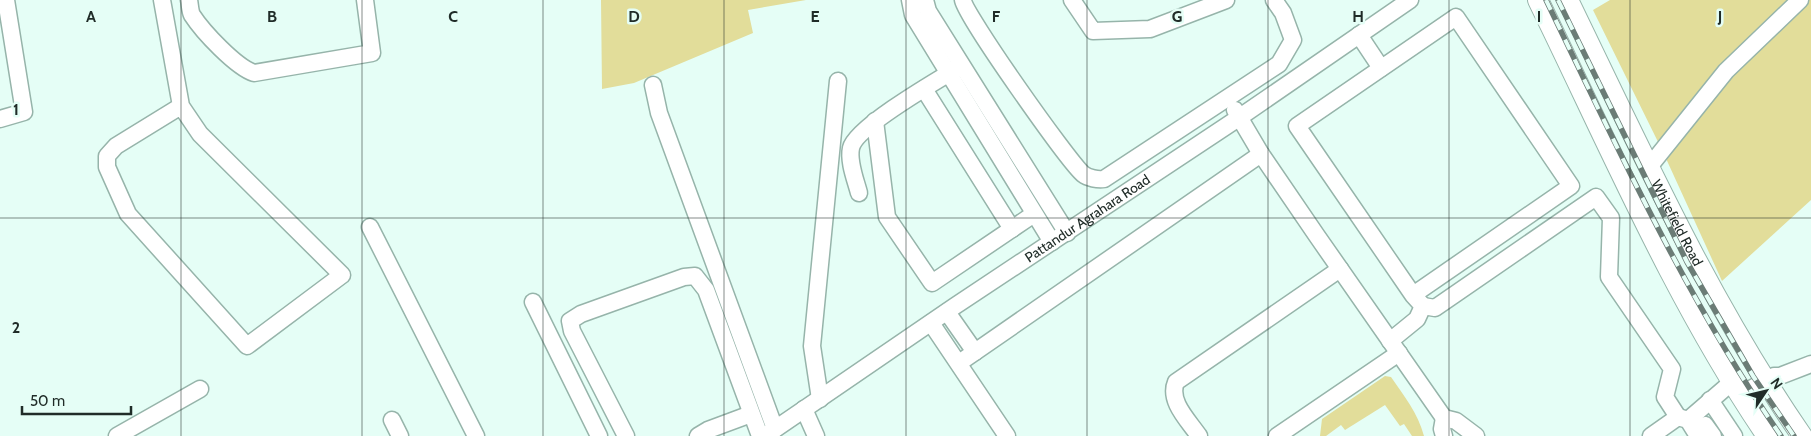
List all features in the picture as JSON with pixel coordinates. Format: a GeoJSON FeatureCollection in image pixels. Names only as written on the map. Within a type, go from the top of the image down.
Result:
{"type":"FeatureCollection","features":[{"type":"Feature","properties":{"kind":"main road","name":"Whitefield Road"},"geometry":{"type":"LineString","coordinates":[[1538,0],[1670,268],[1736,388],[1767,436]]}},
{"type":"Feature","properties":{"kind":"main road","name":"Whitefield Road"},"geometry":{"type":"LineString","coordinates":[[1568,0],[1649,167],[1705,276],[1765,381],[1802,436]]}},
{"type":"Feature","properties":{"kind":"street"},"geometry":{"type":"LineString","coordinates":[[0,119],[24,112],[6,0]]}},
{"type":"Feature","properties":{"kind":"street"},"geometry":{"type":"LineString","coordinates":[[162,0],[181,106],[200,134],[342,275],[247,346],[128,214],[107,166],[108,156],[116,146],[181,106]]}},
{"type":"Feature","properties":{"kind":"street"},"geometry":{"type":"LineString","coordinates":[[189,0],[191,14],[244,69],[254,73],[372,53],[365,0]]}},
{"type":"Feature","properties":{"kind":"street"},"geometry":{"type":"LineString","coordinates":[[910,0],[913,15],[955,69],[1067,233]]}},
{"type":"Feature","properties":{"kind":"street"},"geometry":{"type":"LineString","coordinates":[[925,0],[928,11],[955,69],[1034,214],[1052,242]]}},
{"type":"Feature","properties":{"kind":"street"},"geometry":{"type":"LineString","coordinates":[[962,0],[1026,99],[1083,174],[1104,180],[1279,64],[1294,40],[1283,13],[1274,0]]}},
{"type":"Feature","properties":{"kind":"street"},"geometry":{"type":"LineString","coordinates":[[1072,0],[1093,31],[1127,31],[1159,27],[1226,0]]}},
{"type":"Feature","properties":{"kind":"street","name":"Pattandur Agrahara Road"},"geometry":{"type":"LineString","coordinates":[[767,434],[1240,117],[1359,35],[1392,5],[1410,0]]}},
{"type":"Feature","properties":{"kind":"street"},"geometry":{"type":"LineString","coordinates":[[1649,167],[1726,71],[1800,0]]}},
{"type":"Feature","properties":{"kind":"street"},"geometry":{"type":"LineString","coordinates":[[1418,300],[1571,186],[1456,17],[1297,126],[1418,300],[1436,308],[1596,197],[1611,218],[1610,276],[1672,369],[1665,397],[1683,419],[1705,432]]}},
{"type":"Feature","properties":{"kind":"street"},"geometry":{"type":"LineString","coordinates":[[1359,35],[1381,68]]}},
{"type":"Feature","properties":{"kind":"street"},"geometry":{"type":"LineString","coordinates":[[859,193],[852,168],[850,148],[858,135],[955,69]]}},
{"type":"Feature","properties":{"kind":"street"},"geometry":{"type":"LineString","coordinates":[[820,399],[812,346],[838,81]]}},
{"type":"Feature","properties":{"kind":"street"},"geometry":{"type":"LineString","coordinates":[[654,84],[660,113],[767,434]]}},
{"type":"Feature","properties":{"kind":"street"},"geometry":{"type":"LineString","coordinates":[[924,89],[1012,229]]}},
{"type":"Feature","properties":{"kind":"street"},"geometry":{"type":"LineString","coordinates":[[1227,98],[1261,154],[1444,418],[1456,421],[1476,436]]}},
{"type":"Feature","properties":{"kind":"street"},"geometry":{"type":"LineString","coordinates":[[875,122],[887,217],[932,282],[1034,214]]}},
{"type":"Feature","properties":{"kind":"street"},"geometry":{"type":"LineString","coordinates":[[959,363],[1261,154]]}},
{"type":"Feature","properties":{"kind":"street"},"geometry":{"type":"LineString","coordinates":[[370,226],[476,436]]}},
{"type":"Feature","properties":{"kind":"street"},"geometry":{"type":"LineString","coordinates":[[1199,436],[1175,401],[1172,390],[1176,382],[1340,269]]}},
{"type":"Feature","properties":{"kind":"street"},"geometry":{"type":"LineString","coordinates":[[626,436],[572,331],[570,321],[581,314],[684,277],[695,276],[706,290],[751,414],[767,434]]}},
{"type":"Feature","properties":{"kind":"street"},"geometry":{"type":"LineString","coordinates":[[1277,436],[1394,347],[1417,319],[1418,300]]}},
{"type":"Feature","properties":{"kind":"street"},"geometry":{"type":"LineString","coordinates":[[533,302],[599,436]]}},
{"type":"Feature","properties":{"kind":"street"},"geometry":{"type":"LineString","coordinates":[[951,309],[979,349]]}},
{"type":"Feature","properties":{"kind":"street"},"geometry":{"type":"LineString","coordinates":[[930,323],[1007,436]]}},
{"type":"Feature","properties":{"kind":"street"},"geometry":{"type":"LineString","coordinates":[[1651,436],[1683,419],[1710,400],[1736,388],[1765,381],[1811,364]]}},
{"type":"Feature","properties":{"kind":"street"},"geometry":{"type":"LineString","coordinates":[[117,436],[200,389]]}},
{"type":"Feature","properties":{"kind":"street"},"geometry":{"type":"LineString","coordinates":[[1710,400],[1734,436]]}},
{"type":"Feature","properties":{"kind":"street"},"geometry":{"type":"LineString","coordinates":[[804,409],[816,436]]}},
{"type":"Feature","properties":{"kind":"street"},"geometry":{"type":"LineString","coordinates":[[698,436],[708,430],[751,414]]}},
{"type":"Feature","properties":{"kind":"street"},"geometry":{"type":"LineString","coordinates":[[1444,418],[1442,429],[1444,436]]}},
{"type":"Feature","properties":{"kind":"street"},"geometry":{"type":"LineString","coordinates":[[392,420],[400,436]]}},
{"type":"Feature","properties":{"kind":"shaded area"},"geometry":{"type":"Polygon","coordinates":[[[601,0],[806,0],[748,10],[753,33],[634,83],[602,89],[601,0]]]}},
{"type":"Feature","properties":{"kind":"shaded area"},"geometry":{"type":"Polygon","coordinates":[[[1610,0],[1811,0],[1811,200],[1722,281],[1663,152],[1593,10],[1610,0]]]}},
{"type":"Feature","properties":{"kind":"shaded area"},"geometry":{"type":"Polygon","coordinates":[[[1385,376],[1391,377],[1406,398],[1424,436],[1412,436],[1404,424],[1400,426],[1385,405],[1345,430],[1341,425],[1326,436],[1320,436],[1322,419],[1385,376]]]}},
{"type":"Feature","properties":{"kind":"railway"},"geometry":{"type":"LineString","coordinates":[[1546,0],[1627,168],[1684,278],[1747,384],[1781,436]]}},
{"type":"Feature","properties":{"kind":"railway"},"geometry":{"type":"LineString","coordinates":[[1558,0],[1687,262],[1753,376],[1794,436]]}}]}
